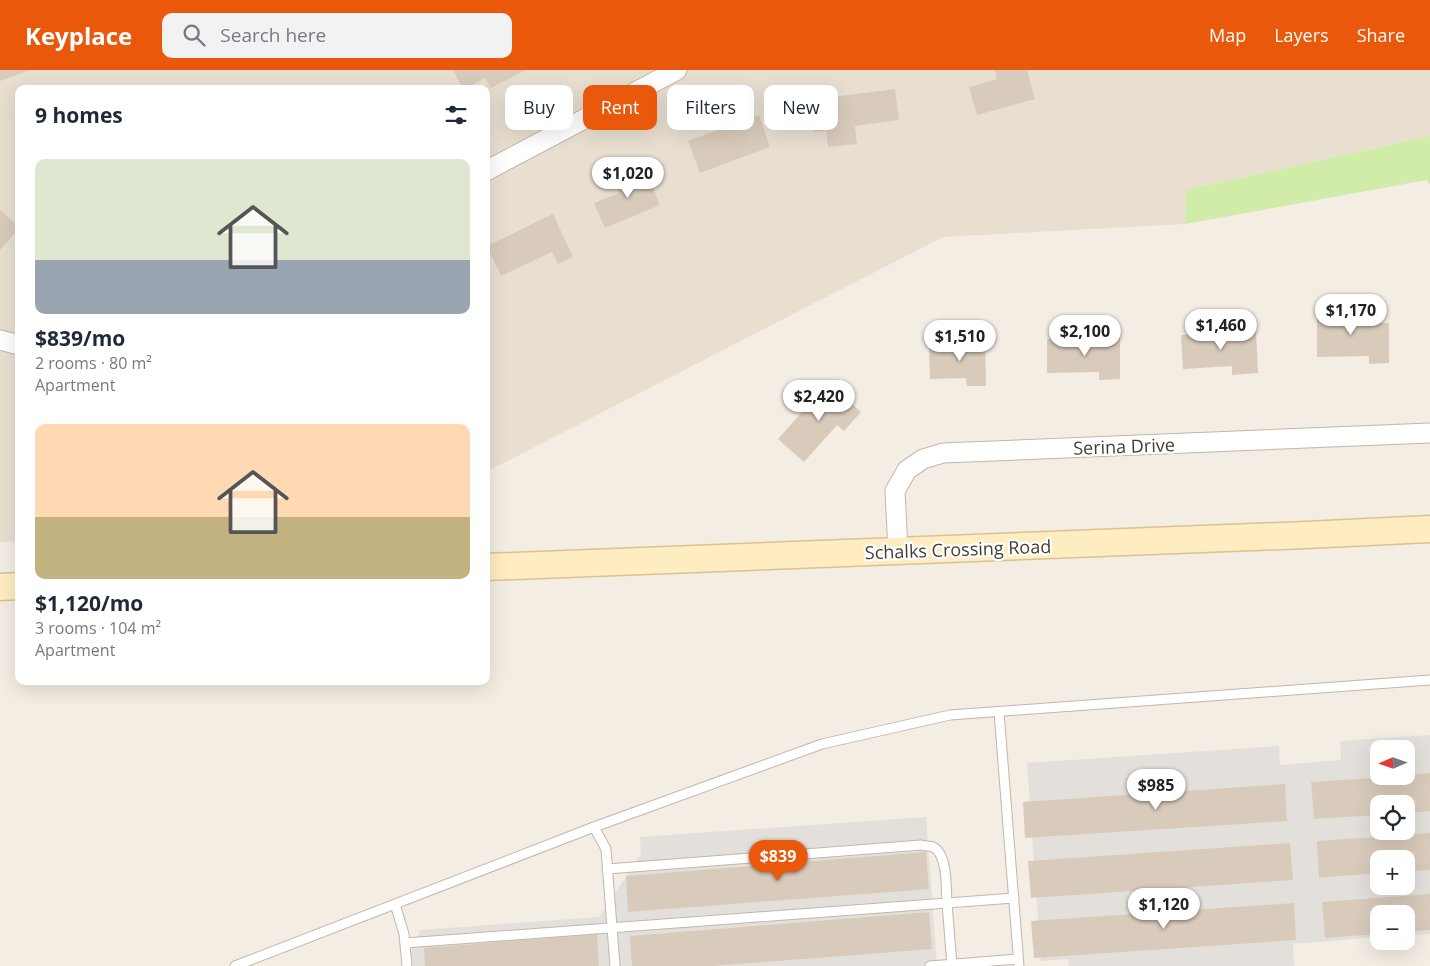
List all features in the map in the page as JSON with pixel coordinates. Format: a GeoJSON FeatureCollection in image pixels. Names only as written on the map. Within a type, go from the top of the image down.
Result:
{"type":"FeatureCollection","features":[{"type":"Feature","properties":{"kind":"street"},"geometry":{"type":"LineString","coordinates":[[490,169],[677,70]]}},
{"type":"Feature","properties":{"kind":"street"},"geometry":{"type":"LineString","coordinates":[[0,340],[15,344]]}},
{"type":"Feature","properties":{"kind":"street","name":"Serina Drive"},"geometry":{"type":"LineString","coordinates":[[898,551],[895,491],[907,470],[923,459],[943,453],[1430,433]]}},
{"type":"Feature","properties":{"kind":"street","name":"Schalks Crossing Road"},"geometry":{"type":"LineString","coordinates":[[490,567],[1430,529]]}},
{"type":"Feature","properties":{"kind":"street"},"geometry":{"type":"LineString","coordinates":[[0,587],[15,586]]}},
{"type":"Feature","properties":{"kind":"lane"},"geometry":{"type":"LineString","coordinates":[[235,966],[594,827],[822,744],[950,715],[1430,680]]}},
{"type":"Feature","properties":{"kind":"lane"},"geometry":{"type":"LineString","coordinates":[[930,966],[1019,963],[999,712]]}},
{"type":"Feature","properties":{"kind":"lane"},"geometry":{"type":"LineString","coordinates":[[594,827],[606,849],[615,966]]}},
{"type":"Feature","properties":{"kind":"lane"},"geometry":{"type":"LineString","coordinates":[[607,869],[922,845],[934,847],[940,854],[944,864],[952,965]]}},
{"type":"Feature","properties":{"kind":"lane"},"geometry":{"type":"LineString","coordinates":[[405,943],[1014,898]]}},
{"type":"Feature","properties":{"kind":"lane"},"geometry":{"type":"LineString","coordinates":[[395,904],[404,934],[407,966]]}},
{"type":"Feature","properties":{"kind":"shaded area"},"geometry":{"type":"Polygon","coordinates":[[[0,70],[1430,70],[1430,136],[1186,190],[1185,224],[943,237],[490,470],[490,85],[15,85],[15,541],[0,542],[0,70]]]}},
{"type":"Feature","properties":{"kind":"shaded area"},"geometry":{"type":"Polygon","coordinates":[[[1430,735],[1430,934],[1415,935],[1415,905],[1370,905],[1370,938],[1293,944],[1294,966],[1069,966],[1068,959],[1041,961],[1027,763],[1279,746],[1280,765],[1341,760],[1340,741],[1430,735]]]}},
{"type":"Feature","properties":{"kind":"shaded area"},"geometry":{"type":"Polygon","coordinates":[[[926,817],[937,966],[406,966],[420,930],[599,917],[641,854],[640,837],[926,817]]]}},
{"type":"Feature","properties":{"kind":"green space"},"geometry":{"type":"Polygon","coordinates":[[[1430,136],[1430,185],[1427,180],[1185,224],[1186,190],[1430,136]]]}},
{"type":"Feature","properties":{"kind":"building"},"geometry":{"type":"Polygon","coordinates":[[[0,70],[30,70],[0,81],[0,70]]]}},
{"type":"Feature","properties":{"kind":"building"},"geometry":{"type":"Polygon","coordinates":[[[453,70],[526,70],[491,88],[485,78],[472,85],[461,85],[453,70]]]}},
{"type":"Feature","properties":{"kind":"building"},"geometry":{"type":"Polygon","coordinates":[[[995,70],[1027,70],[1035,99],[977,115],[969,87],[997,79],[995,70]]]}},
{"type":"Feature","properties":{"kind":"building"},"geometry":{"type":"Polygon","coordinates":[[[895,89],[899,120],[855,126],[857,144],[828,147],[826,131],[814,132],[814,130],[838,130],[838,96],[895,89]]]}},
{"type":"Feature","properties":{"kind":"building"},"geometry":{"type":"Polygon","coordinates":[[[759,115],[770,147],[700,173],[688,141],[718,130],[754,130],[754,117],[759,115]]]}},
{"type":"Feature","properties":{"kind":"building"},"geometry":{"type":"Polygon","coordinates":[[[644,167],[660,205],[605,228],[594,203],[619,193],[614,179],[644,167]]]}},
{"type":"Feature","properties":{"kind":"building"},"geometry":{"type":"Polygon","coordinates":[[[0,210],[15,223],[15,233],[0,250],[0,210]]]}},
{"type":"Feature","properties":{"kind":"building"},"geometry":{"type":"Polygon","coordinates":[[[553,214],[573,257],[558,264],[552,252],[501,276],[490,252],[490,245],[553,214]]]}},
{"type":"Feature","properties":{"kind":"building"},"geometry":{"type":"Polygon","coordinates":[[[1359,307],[1359,323],[1389,323],[1389,363],[1369,364],[1369,356],[1317,357],[1317,308],[1359,307]]]}},
{"type":"Feature","properties":{"kind":"building"},"geometry":{"type":"Polygon","coordinates":[[[1256,331],[1258,373],[1232,375],[1232,366],[1183,369],[1181,335],[1256,331]]]}},
{"type":"Feature","properties":{"kind":"building"},"geometry":{"type":"Polygon","coordinates":[[[960,337],[985,337],[986,386],[967,386],[966,378],[930,379],[929,347],[961,346],[960,337]]]}},
{"type":"Feature","properties":{"kind":"building"},"geometry":{"type":"Polygon","coordinates":[[[1120,338],[1120,379],[1099,380],[1099,372],[1047,373],[1047,339],[1120,338]]]}},
{"type":"Feature","properties":{"kind":"building"},"geometry":{"type":"Polygon","coordinates":[[[828,383],[861,412],[844,431],[837,425],[804,462],[778,439],[828,383]]]}},
{"type":"Feature","properties":{"kind":"building"},"geometry":{"type":"Polygon","coordinates":[[[1430,773],[1430,811],[1415,812],[1415,795],[1370,795],[1370,816],[1314,819],[1311,782],[1370,778],[1370,785],[1415,785],[1415,774],[1430,773]]]}},
{"type":"Feature","properties":{"kind":"building"},"geometry":{"type":"Polygon","coordinates":[[[1285,784],[1287,821],[1025,838],[1023,802],[1285,784]]]}},
{"type":"Feature","properties":{"kind":"building"},"geometry":{"type":"Polygon","coordinates":[[[1430,833],[1430,870],[1415,871],[1415,850],[1370,850],[1370,874],[1319,878],[1317,841],[1370,837],[1370,840],[1415,840],[1415,834],[1430,833]]]}},
{"type":"Feature","properties":{"kind":"building"},"geometry":{"type":"Polygon","coordinates":[[[1290,843],[1293,880],[1031,898],[1028,861],[1290,843]]]}},
{"type":"Feature","properties":{"kind":"building"},"geometry":{"type":"Polygon","coordinates":[[[926,852],[929,889],[628,912],[626,876],[926,852]]]}},
{"type":"Feature","properties":{"kind":"building"},"geometry":{"type":"Polygon","coordinates":[[[1430,894],[1430,930],[1415,931],[1415,905],[1370,905],[1370,935],[1325,938],[1322,902],[1430,894]]]}},
{"type":"Feature","properties":{"kind":"building"},"geometry":{"type":"Polygon","coordinates":[[[1294,903],[1296,940],[1034,958],[1031,921],[1294,903]]]}},
{"type":"Feature","properties":{"kind":"building"},"geometry":{"type":"Polygon","coordinates":[[[929,912],[932,949],[713,966],[632,966],[630,936],[929,912]]]}},
{"type":"Feature","properties":{"kind":"building"},"geometry":{"type":"Polygon","coordinates":[[[597,934],[599,966],[425,966],[424,948],[597,934]]]}}]}
